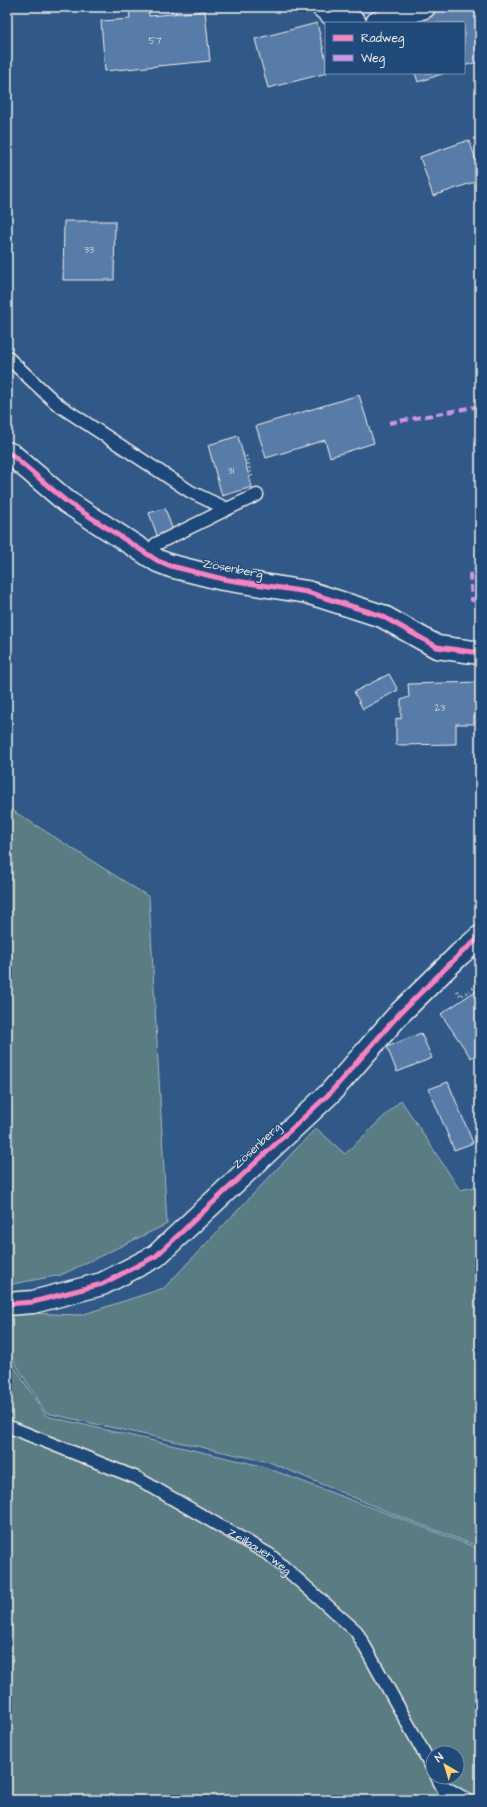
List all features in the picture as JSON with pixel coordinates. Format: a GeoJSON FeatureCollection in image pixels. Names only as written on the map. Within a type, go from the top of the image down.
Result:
{"type":"FeatureCollection","features":[{"type":"Feature","properties":{"kind":"street"},"geometry":{"type":"LineString","coordinates":[[323,7],[341,22]]}},
{"type":"Feature","properties":{"kind":"street"},"geometry":{"type":"LineString","coordinates":[[381,22],[424,7]]}},
{"type":"Feature","properties":{"kind":"street","name":"Zösenberg"},"geometry":{"type":"LineString","coordinates":[[7,453],[12,455],[67,502],[154,558],[172,566],[223,579],[307,592],[382,616],[437,646],[480,653]]}},
{"type":"Feature","properties":{"kind":"street","name":"Zösenberg"},"geometry":{"type":"LineString","coordinates":[[7,1304],[33,1302],[102,1284],[156,1256],[330,1093],[400,1013],[460,954],[480,937]]}},
{"type":"Feature","properties":{"kind":"lane"},"geometry":{"type":"LineString","coordinates":[[7,357],[57,404],[191,492],[227,509]]}},
{"type":"Feature","properties":{"kind":"lane"},"geometry":{"type":"LineString","coordinates":[[154,558],[150,550],[156,544],[257,495]]}},
{"type":"Feature","properties":{"kind":"lane","name":"Zeilbauerweg"},"geometry":{"type":"LineString","coordinates":[[7,1426],[137,1478],[270,1555],[356,1632],[425,1755]]}},
{"type":"Feature","properties":{"kind":"lane"},"geometry":{"type":"LineString","coordinates":[[442,1785],[449,1800]]}},
{"type":"Feature","properties":{"kind":"lane"},"geometry":{"type":"LineString","coordinates":[[444,1785],[467,1800]]}},
{"type":"Feature","properties":{"kind":"path"},"geometry":{"type":"LineString","coordinates":[[127,11],[128,7]]}},
{"type":"Feature","properties":{"kind":"path"},"geometry":{"type":"LineString","coordinates":[[160,7],[177,13]]}},
{"type":"Feature","properties":{"kind":"path"},"geometry":{"type":"LineString","coordinates":[[243,455],[246,455],[257,495]]}},
{"type":"Feature","properties":{"kind":"green space"},"geometry":{"type":"Polygon","coordinates":[[[7,807],[149,897],[167,1224],[61,1275],[7,1285],[7,807]]]}},
{"type":"Feature","properties":{"kind":"green space"},"geometry":{"type":"Polygon","coordinates":[[[401,1100],[460,1190],[480,1186],[480,1547],[393,1514],[269,1462],[46,1413],[7,1350],[7,1315],[27,1313],[81,1315],[164,1288],[316,1128],[345,1154],[401,1100]]]}},
{"type":"Feature","properties":{"kind":"green space"},"geometry":{"type":"Polygon","coordinates":[[[7,1355],[46,1416],[262,1466],[480,1549],[480,1800],[7,1800],[7,1355]]]}},
{"type":"Feature","properties":{"kind":"building"},"geometry":{"type":"Polygon","coordinates":[[[149,7],[149,16],[205,11],[210,61],[105,71],[101,21],[130,19],[129,8],[149,7]]]}},
{"type":"Feature","properties":{"kind":"building"},"geometry":{"type":"Polygon","coordinates":[[[446,7],[480,7],[480,61],[465,66],[465,22],[402,22],[446,7]]]}},
{"type":"Feature","properties":{"kind":"building"},"geometry":{"type":"Polygon","coordinates":[[[317,23],[325,56],[325,74],[268,88],[255,39],[317,23]]]}},
{"type":"Feature","properties":{"kind":"building"},"geometry":{"type":"Polygon","coordinates":[[[415,74],[442,74],[418,82],[415,74]]]}},
{"type":"Feature","properties":{"kind":"building"},"geometry":{"type":"Polygon","coordinates":[[[469,140],[480,171],[480,180],[433,196],[420,157],[469,140]]]}},
{"type":"Feature","properties":{"kind":"building"},"geometry":{"type":"Polygon","coordinates":[[[64,221],[115,221],[114,280],[63,280],[64,221]]]}},
{"type":"Feature","properties":{"kind":"building"},"geometry":{"type":"Polygon","coordinates":[[[359,395],[374,443],[330,457],[325,440],[266,458],[256,426],[359,395]]]}},
{"type":"Feature","properties":{"kind":"building"},"geometry":{"type":"Polygon","coordinates":[[[238,436],[252,487],[222,496],[208,445],[238,436]]]}},
{"type":"Feature","properties":{"kind":"building"},"geometry":{"type":"Polygon","coordinates":[[[165,508],[173,531],[158,538],[149,513],[165,508]]]}},
{"type":"Feature","properties":{"kind":"building"},"geometry":{"type":"Polygon","coordinates":[[[389,674],[398,690],[363,709],[354,692],[389,674]]]}},
{"type":"Feature","properties":{"kind":"building"},"geometry":{"type":"Polygon","coordinates":[[[480,682],[480,716],[474,716],[474,724],[456,724],[456,744],[396,745],[396,718],[401,719],[401,700],[409,697],[408,684],[480,682]]]}},
{"type":"Feature","properties":{"kind":"building"},"geometry":{"type":"Polygon","coordinates":[[[480,988],[480,1052],[471,1058],[441,1014],[480,988]]]}},
{"type":"Feature","properties":{"kind":"building"},"geometry":{"type":"Polygon","coordinates":[[[421,1033],[432,1058],[397,1072],[387,1047],[421,1033]]]}},
{"type":"Feature","properties":{"kind":"building"},"geometry":{"type":"Polygon","coordinates":[[[448,1082],[473,1143],[454,1150],[429,1089],[448,1082]]]}},
{"type":"Feature","properties":{"kind":"marked path"},"geometry":{"type":"LineString","coordinates":[[389,423],[480,406]]}},
{"type":"Feature","properties":{"kind":"marked path"},"geometry":{"type":"LineString","coordinates":[[480,565],[470,575],[472,600],[480,601]]}},
{"type":"Feature","properties":{"kind":"cycle path"},"geometry":{"type":"LineString","coordinates":[[7,453],[12,455],[67,502],[158,561],[171,566],[223,579],[307,592],[382,616],[437,647],[480,653]]}},
{"type":"Feature","properties":{"kind":"cycle path"},"geometry":{"type":"LineString","coordinates":[[7,1304],[33,1302],[102,1284],[156,1256],[330,1093],[400,1013],[460,954],[480,937]]}}]}
